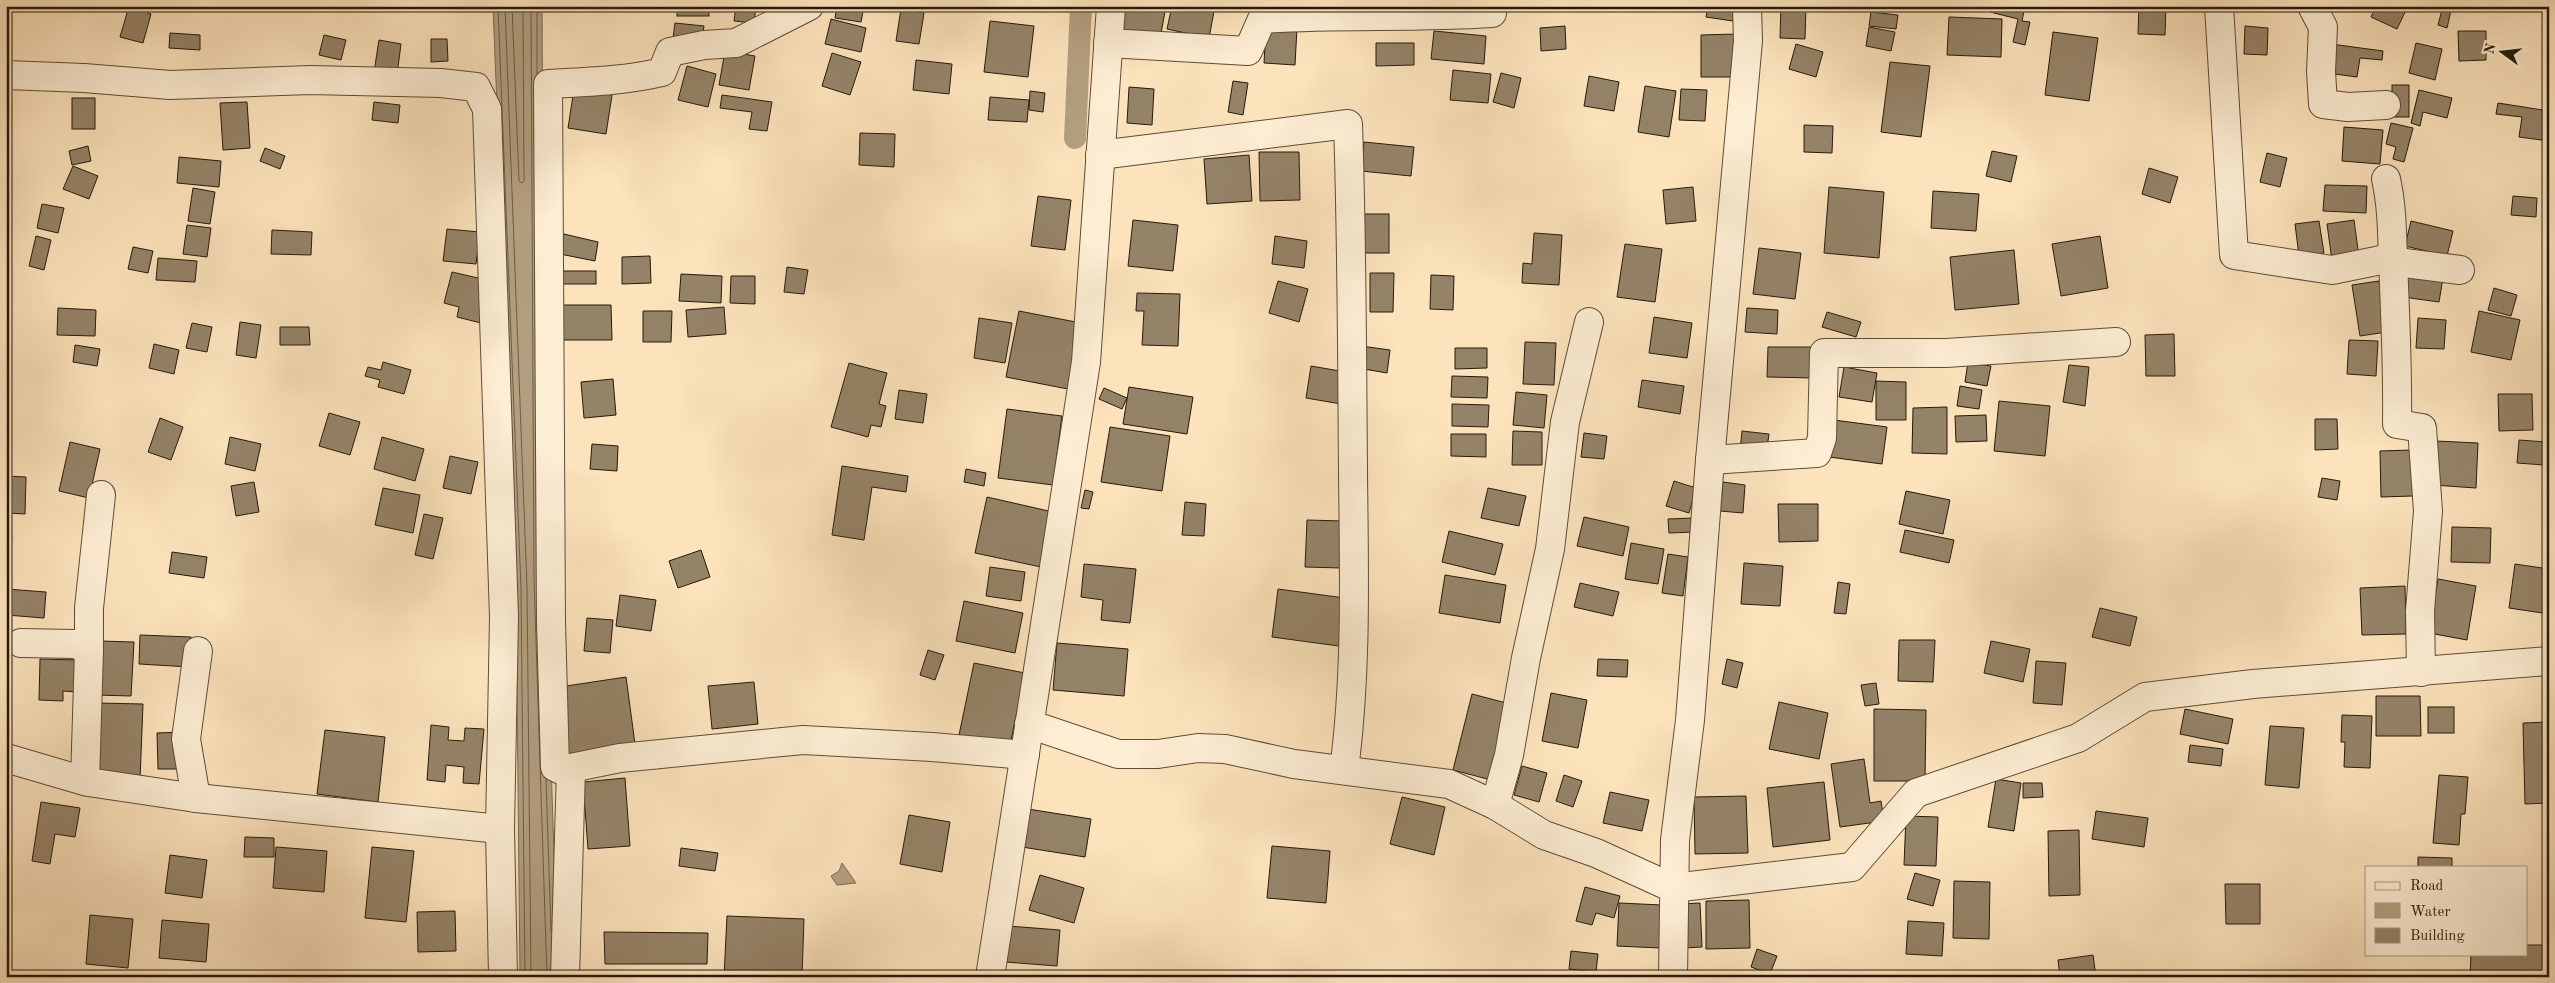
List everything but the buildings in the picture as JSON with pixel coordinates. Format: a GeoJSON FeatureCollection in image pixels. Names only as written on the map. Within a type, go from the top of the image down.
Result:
{"type":"FeatureCollection","features":[{"type":"Feature","properties":{"kind":"street"},"geometry":{"type":"LineString","coordinates":[[990,977],[1086,362],[1110,6]]}},
{"type":"Feature","properties":{"kind":"street"},"geometry":{"type":"LineString","coordinates":[[1673,977],[1672,888],[1675,840],[1690,720],[1710,460],[1748,40],[1747,6]]}},
{"type":"Feature","properties":{"kind":"street"},"geometry":{"type":"LineString","coordinates":[[2219,6],[2234,255],[2332,270],[2382,260],[2460,270]]}},
{"type":"Feature","properties":{"kind":"street"},"geometry":{"type":"LineString","coordinates":[[2312,6],[2323,27],[2321,71],[2323,104],[2348,107],[2386,106]]}},
{"type":"Feature","properties":{"kind":"street"},"geometry":{"type":"LineString","coordinates":[[793,10],[736,43],[704,45],[670,52],[662,72],[642,77],[596,82],[548,84],[552,718],[555,767],[561,770],[620,758],[803,740],[1025,755]]}},
{"type":"Feature","properties":{"kind":"street"},"geometry":{"type":"LineString","coordinates":[[1108,43],[1248,51],[1262,20],[1310,16],[1435,17],[1492,13]]}},
{"type":"Feature","properties":{"kind":"street"},"geometry":{"type":"LineString","coordinates":[[6,75],[84,78],[170,85],[310,80],[441,82],[476,87],[487,109],[504,617],[500,829],[503,977]]}},
{"type":"Feature","properties":{"kind":"street"},"geometry":{"type":"LineString","coordinates":[[1100,154],[1348,124],[1352,238],[1354,635],[1349,729],[1344,770]]}},
{"type":"Feature","properties":{"kind":"street"},"geometry":{"type":"LineString","coordinates":[[2386,179],[2391,203],[2398,356],[2397,424],[2422,428],[2428,511],[2420,611],[2421,672]]}},
{"type":"Feature","properties":{"kind":"street"},"geometry":{"type":"LineString","coordinates":[[1495,805],[1509,755],[1526,658],[1550,549],[1565,422],[1589,322]]}},
{"type":"Feature","properties":{"kind":"street"},"geometry":{"type":"LineString","coordinates":[[1710,460],[1817,453],[1822,438],[1824,353],[1946,353],[2116,342]]}},
{"type":"Feature","properties":{"kind":"street"},"geometry":{"type":"LineString","coordinates":[[85,781],[89,608],[101,495]]}},
{"type":"Feature","properties":{"kind":"street"},"geometry":{"type":"LineString","coordinates":[[21,643],[76,644],[89,651]]}},
{"type":"Feature","properties":{"kind":"street"},"geometry":{"type":"LineString","coordinates":[[196,798],[186,739],[198,651]]}},
{"type":"Feature","properties":{"kind":"street"},"geometry":{"type":"LineString","coordinates":[[1030,724],[1118,754],[1158,754],[1198,748],[1225,749],[1294,764],[1449,784],[1495,805],[1544,834],[1596,852],[1672,888],[1852,867],[1916,793],[2078,738],[2145,697],[2253,684],[2549,661]]}},
{"type":"Feature","properties":{"kind":"street"},"geometry":{"type":"LineString","coordinates":[[6,758],[85,781],[196,798],[500,829]]}},
{"type":"Feature","properties":{"kind":"street"},"geometry":{"type":"LineString","coordinates":[[565,977],[572,768]]}},
{"type":"Feature","properties":{"kind":"water"},"geometry":{"type":"Polygon","coordinates":[[[493,6],[542,6],[545,578],[558,977],[520,977],[516,588],[493,6]]]}},
{"type":"Feature","properties":{"kind":"water"},"geometry":{"type":"Polygon","coordinates":[[[842,863],[856,883],[837,885],[831,876],[839,871],[842,863]]]}},
{"type":"Feature","properties":{"kind":"waterway"},"geometry":{"type":"LineString","coordinates":[[1075,138],[1081,6]]}}]}
